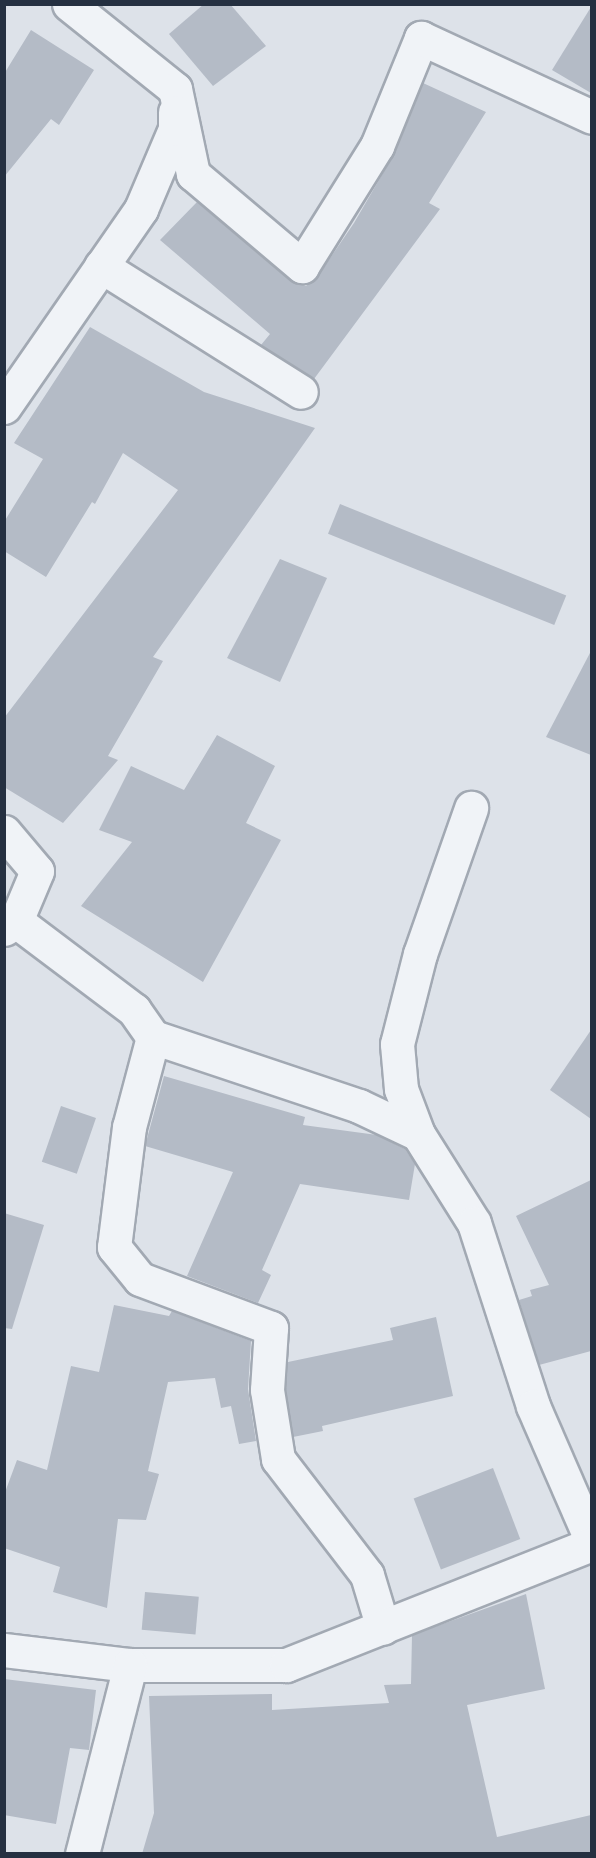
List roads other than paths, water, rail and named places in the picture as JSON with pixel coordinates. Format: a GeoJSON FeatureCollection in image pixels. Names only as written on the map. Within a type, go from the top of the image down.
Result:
{"type":"FeatureCollection","features":[{"type":"Feature","properties":{"kind":"street"},"geometry":{"type":"LineString","coordinates":[[69,4],[175,89],[193,174],[302,266],[377,146],[421,38],[591,117]]}},
{"type":"Feature","properties":{"kind":"street"},"geometry":{"type":"LineString","coordinates":[[4,407],[141,209],[175,129],[175,89]]}},
{"type":"Feature","properties":{"kind":"street"},"geometry":{"type":"LineString","coordinates":[[101,266],[301,392]]}},
{"type":"Feature","properties":{"kind":"street"},"geometry":{"type":"LineString","coordinates":[[4,1650],[130,1665],[286,1665],[591,1543],[532,1406],[474,1222],[418,1134],[401,1089],[397,1044],[420,954],[471,808]]}},
{"type":"Feature","properties":{"kind":"street"},"geometry":{"type":"LineString","coordinates":[[4,832],[37,871],[10,925],[134,1010],[153,1037],[359,1106],[418,1134]]}},
{"type":"Feature","properties":{"kind":"street"},"geometry":{"type":"LineString","coordinates":[[153,1037],[129,1127],[114,1247],[140,1279],[271,1328],[267,1390],[278,1458],[368,1575],[383,1628]]}},
{"type":"Feature","properties":{"kind":"street"},"geometry":{"type":"LineString","coordinates":[[82,1854],[130,1665]]}}]}
